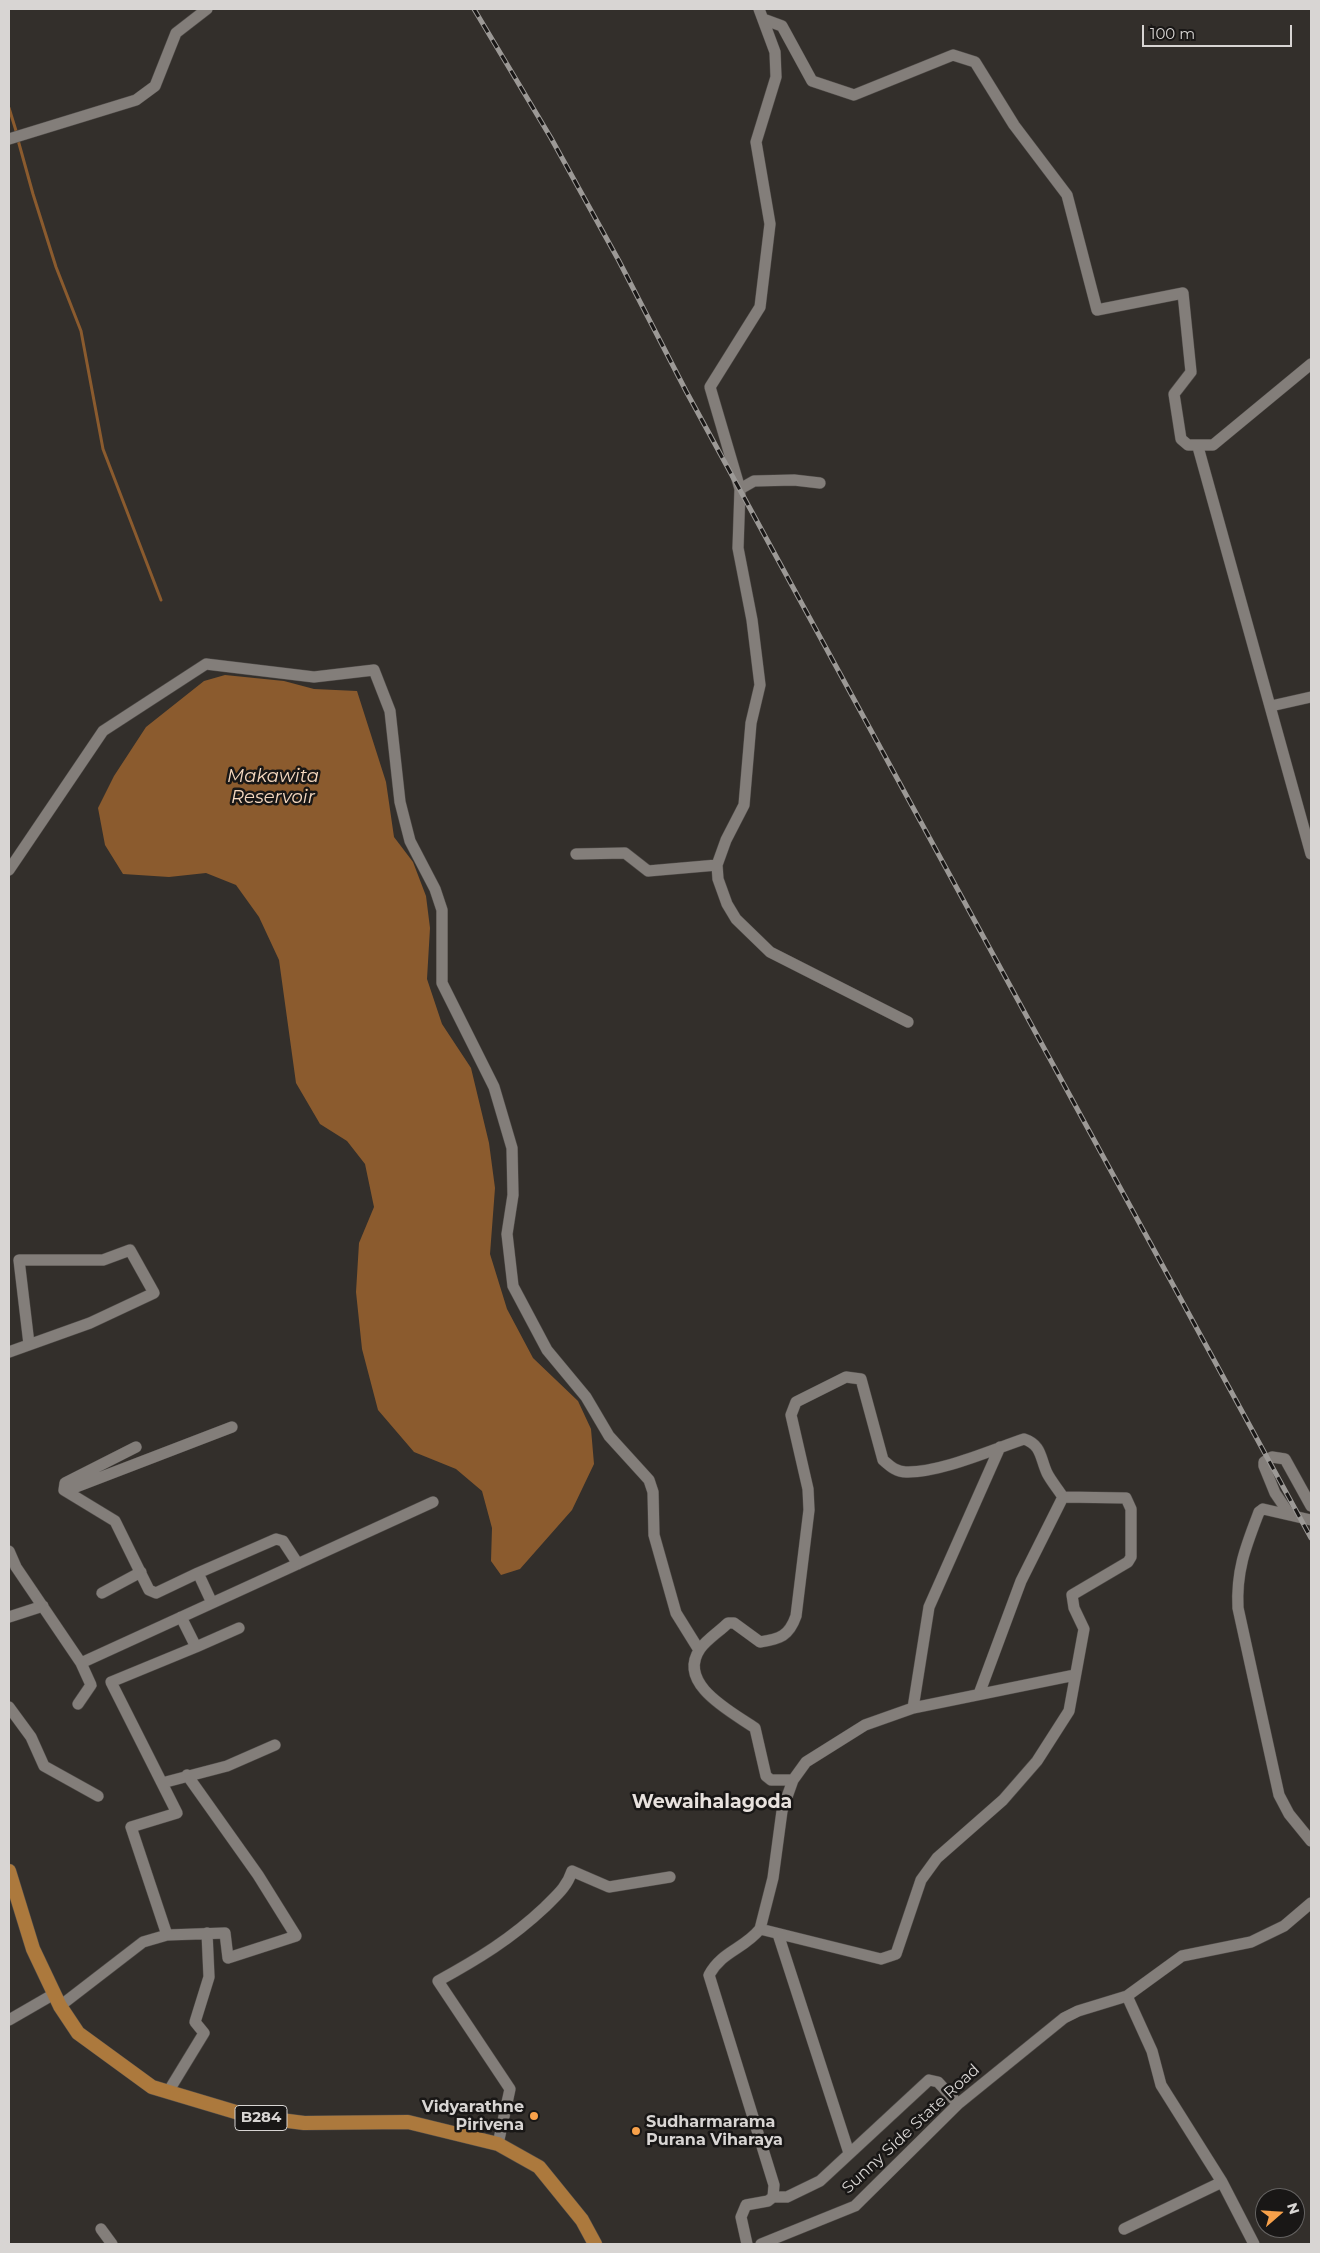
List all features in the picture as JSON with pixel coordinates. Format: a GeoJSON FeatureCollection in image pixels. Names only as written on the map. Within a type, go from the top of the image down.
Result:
{"type":"FeatureCollection","features":[{"type":"Feature","properties":{"kind":"main road","name":"B284"},"geometry":{"type":"LineString","coordinates":[[9,1871],[33,1949],[57,2000],[78,2033],[152,2087],[249,2116],[304,2123],[408,2122],[498,2144],[540,2167],[582,2220],[595,2244]]}},
{"type":"Feature","properties":{"kind":"street"},"geometry":{"type":"LineString","coordinates":[[9,140],[136,100],[155,86],[176,33],[206,9]]}},
{"type":"Feature","properties":{"kind":"street"},"geometry":{"type":"LineString","coordinates":[[761,14],[782,26],[812,81],[854,95],[953,55],[975,62],[1014,125],[1067,195],[1098,310],[1183,293],[1191,372],[1174,394],[1181,439],[1188,445],[1198,447],[1213,445],[1311,364]]}},
{"type":"Feature","properties":{"kind":"street"},"geometry":{"type":"LineString","coordinates":[[761,14],[775,52],[776,77],[756,142],[770,224],[760,307],[710,387],[740,489],[738,548],[752,620],[760,685],[751,723],[744,805],[726,840],[717,865],[718,879],[727,904],[736,919],[770,952],[908,1022]]}},
{"type":"Feature","properties":{"kind":"street"},"geometry":{"type":"LineString","coordinates":[[1198,447],[1311,854]]}},
{"type":"Feature","properties":{"kind":"street"},"geometry":{"type":"LineString","coordinates":[[740,489],[754,481],[794,480],[820,483]]}},
{"type":"Feature","properties":{"kind":"street"},"geometry":{"type":"LineString","coordinates":[[9,870],[104,731],[206,664],[314,677],[374,670],[390,711],[400,802],[410,841],[435,889],[442,910],[442,983],[494,1087],[512,1148],[512,1195],[507,1234],[513,1286],[547,1350],[586,1397],[609,1436],[649,1480],[653,1492],[654,1535],[676,1613],[699,1650]]}},
{"type":"Feature","properties":{"kind":"street"},"geometry":{"type":"LineString","coordinates":[[1271,706],[1311,697]]}},
{"type":"Feature","properties":{"kind":"street"},"geometry":{"type":"LineString","coordinates":[[576,854],[625,853],[648,871],[717,865]]}},
{"type":"Feature","properties":{"kind":"street"},"geometry":{"type":"LineString","coordinates":[[9,1352],[90,1323],[154,1293],[130,1250],[103,1260],[19,1260],[29,1344]]}},
{"type":"Feature","properties":{"kind":"street"},"geometry":{"type":"LineString","coordinates":[[793,1780],[771,1780],[766,1776],[755,1728],[706,1694],[697,1682],[694,1668],[699,1650],[728,1623],[734,1623],[760,1642],[775,1640],[791,1629],[796,1616],[809,1510],[808,1489],[791,1415],[796,1402],[846,1377],[862,1379],[883,1460],[893,1469],[906,1472],[943,1466],[1024,1439],[1034,1442],[1040,1449],[1047,1474],[1063,1497]]}},
{"type":"Feature","properties":{"kind":"street"},"geometry":{"type":"LineString","coordinates":[[68,1490],[232,1427]]}},
{"type":"Feature","properties":{"kind":"street"},"geometry":{"type":"LineString","coordinates":[[136,1447],[65,1483],[64,1490],[68,1490],[115,1521],[150,1590],[156,1593],[276,1539],[283,1541],[298,1564]]}},
{"type":"Feature","properties":{"kind":"street"},"geometry":{"type":"LineString","coordinates":[[913,1708],[929,1607],[1000,1447]]}},
{"type":"Feature","properties":{"kind":"street"},"geometry":{"type":"LineString","coordinates":[[1290,1515],[1275,1493],[1264,1466],[1264,1462],[1272,1457],[1285,1459],[1311,1506]]}},
{"type":"Feature","properties":{"kind":"street"},"geometry":{"type":"LineString","coordinates":[[760,1930],[881,1959],[896,1954],[921,1880],[937,1858],[1003,1800],[1037,1761],[1069,1711],[1084,1629],[1074,1608],[1072,1595],[1128,1562],[1131,1556],[1131,1509],[1126,1498],[1063,1497]]}},
{"type":"Feature","properties":{"kind":"street"},"geometry":{"type":"LineString","coordinates":[[979,1694],[1021,1581],[1063,1497]]}},
{"type":"Feature","properties":{"kind":"street"},"geometry":{"type":"LineString","coordinates":[[81,1663],[433,1502]]}},
{"type":"Feature","properties":{"kind":"street"},"geometry":{"type":"LineString","coordinates":[[1311,1520],[1263,1509],[1259,1512],[1240,1562],[1237,1586],[1238,1608],[1279,1795],[1289,1814],[1311,1841]]}},
{"type":"Feature","properties":{"kind":"street"},"geometry":{"type":"LineString","coordinates":[[9,1551],[16,1567],[81,1663],[91,1685],[78,1704]]}},
{"type":"Feature","properties":{"kind":"street"},"geometry":{"type":"LineString","coordinates":[[102,1593],[141,1572]]}},
{"type":"Feature","properties":{"kind":"street"},"geometry":{"type":"LineString","coordinates":[[198,1573],[212,1603]]}},
{"type":"Feature","properties":{"kind":"street"},"geometry":{"type":"LineString","coordinates":[[9,1617],[43,1606]]}},
{"type":"Feature","properties":{"kind":"street"},"geometry":{"type":"LineString","coordinates":[[181,1617],[196,1647]]}},
{"type":"Feature","properties":{"kind":"street"},"geometry":{"type":"LineString","coordinates":[[167,1935],[131,1827],[177,1813],[110,1682],[239,1628]]}},
{"type":"Feature","properties":{"kind":"street"},"geometry":{"type":"LineString","coordinates":[[773,2197],[774,2185],[710,1975],[716,1962],[755,1936],[760,1930],[773,1878],[782,1811],[793,1780],[806,1762],[865,1725],[913,1708],[1075,1674]]}},
{"type":"Feature","properties":{"kind":"street"},"geometry":{"type":"LineString","coordinates":[[9,1707],[31,1737],[44,1766],[98,1796]]}},
{"type":"Feature","properties":{"kind":"street"},"geometry":{"type":"LineString","coordinates":[[162,1783],[227,1766],[275,1745]]}},
{"type":"Feature","properties":{"kind":"street"},"geometry":{"type":"LineString","coordinates":[[9,2020],[57,2000],[142,1942],[167,1935],[225,1933],[228,1958],[296,1936],[258,1875],[187,1775]]}},
{"type":"Feature","properties":{"kind":"street"},"geometry":{"type":"LineString","coordinates":[[498,2144],[510,2089],[438,1981],[490,1952],[519,1931],[568,1885],[572,1871],[609,1887],[670,1877]]}},
{"type":"Feature","properties":{"kind":"street","name":"Sunny Side State Road"},"geometry":{"type":"LineString","coordinates":[[761,2244],[855,2206],[958,2104],[1064,2018],[1078,2011],[1127,1996],[1182,1956],[1251,1942],[1284,1926],[1311,1903]]}},
{"type":"Feature","properties":{"kind":"street"},"geometry":{"type":"LineString","coordinates":[[168,2092],[204,2033],[195,2022],[209,1978],[207,1933]]}},
{"type":"Feature","properties":{"kind":"street"},"geometry":{"type":"LineString","coordinates":[[778,1934],[849,2153]]}},
{"type":"Feature","properties":{"kind":"street"},"geometry":{"type":"LineString","coordinates":[[1127,1996],[1152,2051],[1161,2085],[1222,2182],[1254,2244]]}},
{"type":"Feature","properties":{"kind":"street"},"geometry":{"type":"LineString","coordinates":[[747,2244],[741,2217],[746,2205],[768,2201],[773,2197],[786,2197],[820,2181],[929,2080],[938,2082],[958,2104]]}},
{"type":"Feature","properties":{"kind":"street"},"geometry":{"type":"LineString","coordinates":[[1124,2229],[1222,2182]]}},
{"type":"Feature","properties":{"kind":"street"},"geometry":{"type":"LineString","coordinates":[[102,2229],[112,2244]]}},
{"type":"Feature","properties":{"kind":"water","name":"Makawita Reservoir"},"geometry":{"type":"Polygon","coordinates":[[[225,675],[284,681],[314,689],[357,691],[386,782],[394,837],[413,862],[426,896],[430,928],[427,979],[442,1024],[471,1068],[489,1143],[495,1188],[490,1254],[507,1309],[533,1358],[578,1401],[591,1429],[594,1464],[572,1510],[520,1569],[501,1575],[491,1561],[492,1528],[482,1491],[456,1469],[414,1452],[378,1410],[362,1349],[356,1292],[359,1243],[374,1207],[365,1164],[347,1141],[320,1124],[296,1083],[279,960],[259,917],[236,885],[206,873],[169,877],[123,874],[105,845],[98,808],[114,776],[146,727],[204,681],[225,675]]]}},
{"type":"Feature","properties":{"kind":"waterway"},"geometry":{"type":"LineString","coordinates":[[9,108],[17,134]]}},
{"type":"Feature","properties":{"kind":"waterway"},"geometry":{"type":"LineString","coordinates":[[18,140],[56,267],[81,331],[103,449],[161,600]]}},
{"type":"Feature","properties":{"kind":"railway"},"geometry":{"type":"LineString","coordinates":[[474,9],[551,138],[619,261],[686,391],[1311,1538]]}},
{"type":"Feature","properties":{"kind":"place","name":"Vidyarathne Pirivena"},"geometry":{"type":"Point","coordinates":[534,2116]}},
{"type":"Feature","properties":{"kind":"place","name":"Sudharmarama Purana Viharaya"},"geometry":{"type":"Point","coordinates":[636,2131]}},
{"type":"Feature","properties":{"kind":"district","name":"Wewaihalagoda"},"geometry":{"type":"Point","coordinates":[712,1802]}}]}
